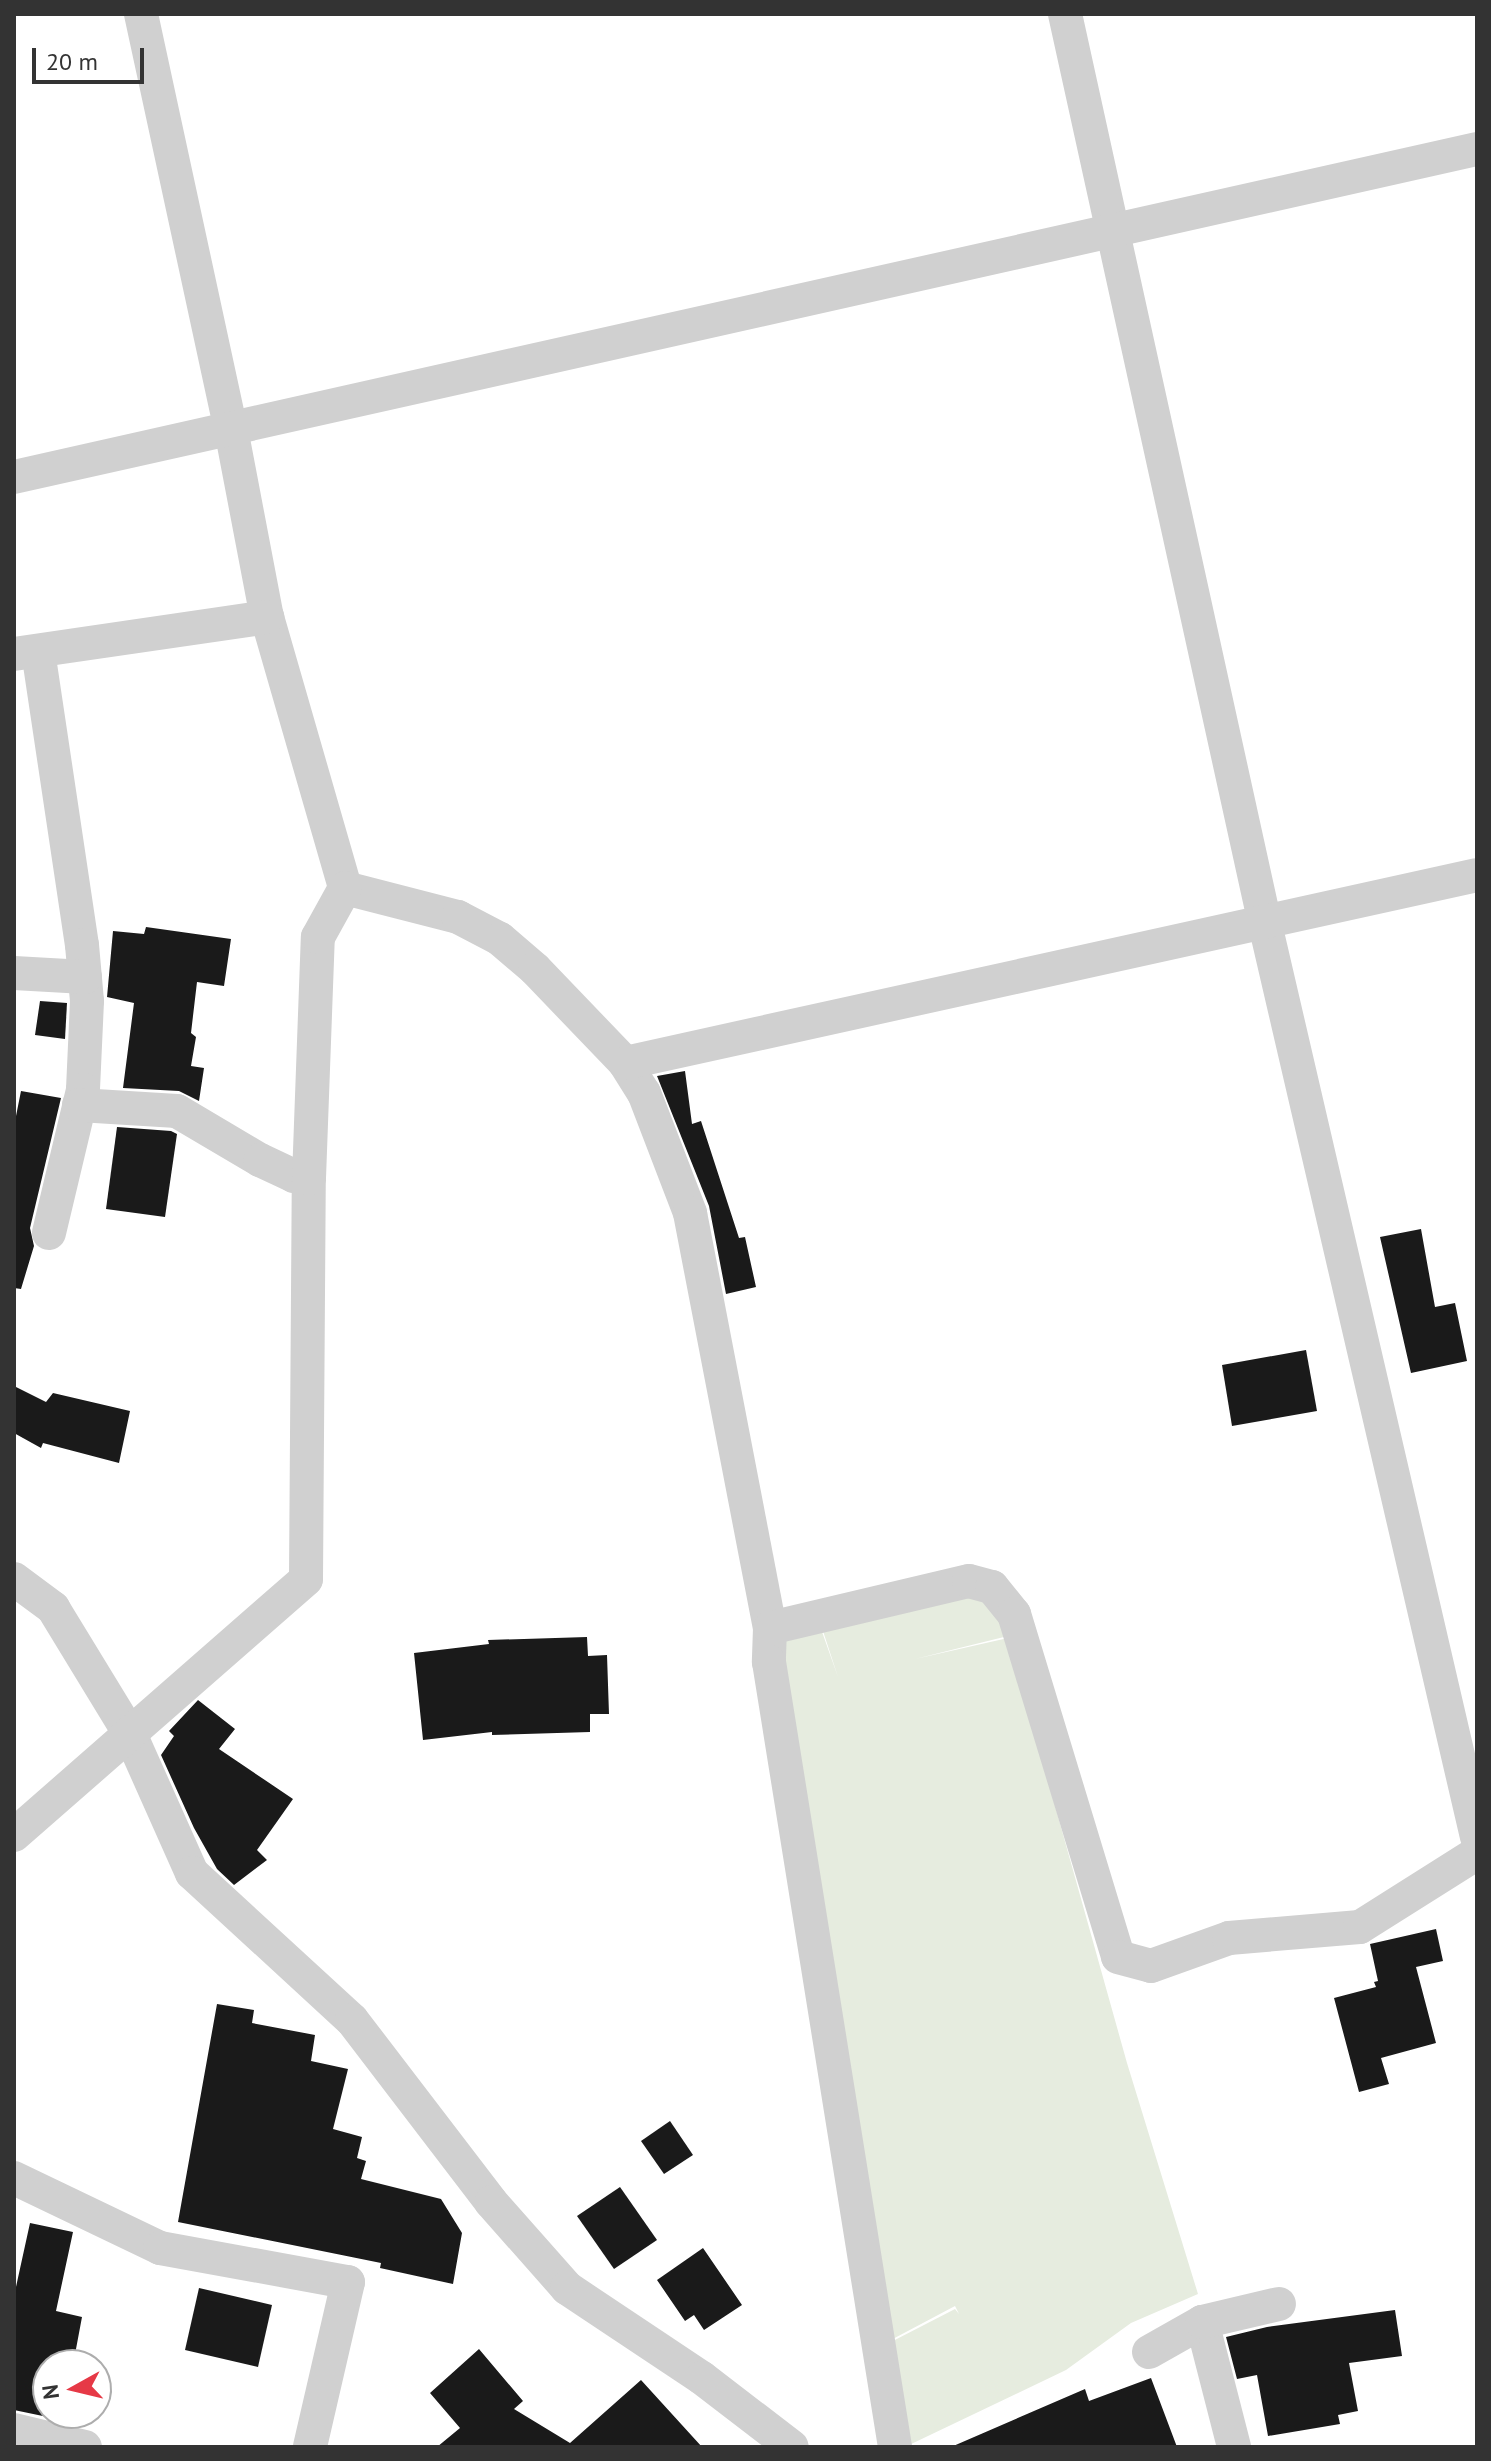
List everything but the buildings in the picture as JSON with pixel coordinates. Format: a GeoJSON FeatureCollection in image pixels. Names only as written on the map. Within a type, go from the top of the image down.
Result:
{"type":"FeatureCollection","features":[{"type":"Feature","properties":{"kind":"street"},"geometry":{"type":"LineString","coordinates":[[14,1835],[306,1579],[309,1178],[318,937],[345,888],[267,617],[231,429],[141,14]]}},
{"type":"Feature","properties":{"kind":"street"},"geometry":{"type":"LineString","coordinates":[[1065,14],[1116,231],[1265,924],[1477,1837]]}},
{"type":"Feature","properties":{"kind":"street"},"geometry":{"type":"LineString","coordinates":[[14,477],[1477,149]]}},
{"type":"Feature","properties":{"kind":"street"},"geometry":{"type":"LineString","coordinates":[[49,1233],[79,1105],[85,1031],[85,977],[26,653],[267,617]]}},
{"type":"Feature","properties":{"kind":"street"},"geometry":{"type":"LineString","coordinates":[[625,1063],[1477,875]]}},
{"type":"Feature","properties":{"kind":"street"},"geometry":{"type":"LineString","coordinates":[[345,888],[458,917],[500,939],[535,969],[625,1063],[644,1093],[690,1213],[770,1628],[769,1662],[895,2447]]}},
{"type":"Feature","properties":{"kind":"street"},"geometry":{"type":"LineString","coordinates":[[14,973],[85,977]]}},
{"type":"Feature","properties":{"kind":"street"},"geometry":{"type":"LineString","coordinates":[[79,1105],[177,1111],[260,1160],[294,1176],[309,1178]]}},
{"type":"Feature","properties":{"kind":"street"},"geometry":{"type":"LineString","coordinates":[[14,1579],[53,1608],[130,1734],[192,1873],[352,2020],[491,2202],[567,2288],[702,2378],[792,2447]]}},
{"type":"Feature","properties":{"kind":"street"},"geometry":{"type":"LineString","coordinates":[[770,1628],[969,1581],[992,1587],[1014,1614],[1118,1957],[1151,1966],[1229,1938],[1360,1927],[1477,1853]]}},
{"type":"Feature","properties":{"kind":"street"},"geometry":{"type":"LineString","coordinates":[[14,2178],[160,2248],[348,2282],[310,2447]]}},
{"type":"Feature","properties":{"kind":"street"},"geometry":{"type":"LineString","coordinates":[[1149,2352],[1202,2322],[1279,2304]]}},
{"type":"Feature","properties":{"kind":"street"},"geometry":{"type":"LineString","coordinates":[[1202,2322],[1234,2447]]}},
{"type":"Feature","properties":{"kind":"street"},"geometry":{"type":"LineString","coordinates":[[14,2430],[85,2447]]}},
{"type":"Feature","properties":{"kind":"shaded area"},"geometry":{"type":"Polygon","coordinates":[[[982,1594],[1008,1636],[915,1659],[1008,1638],[1127,2063],[1198,2294],[1131,2323],[1066,2370],[907,2446],[889,2343],[955,2309],[959,2314],[955,2306],[889,2341],[781,1637],[821,1629],[838,1677],[822,1628],[982,1594]]]}}]}
